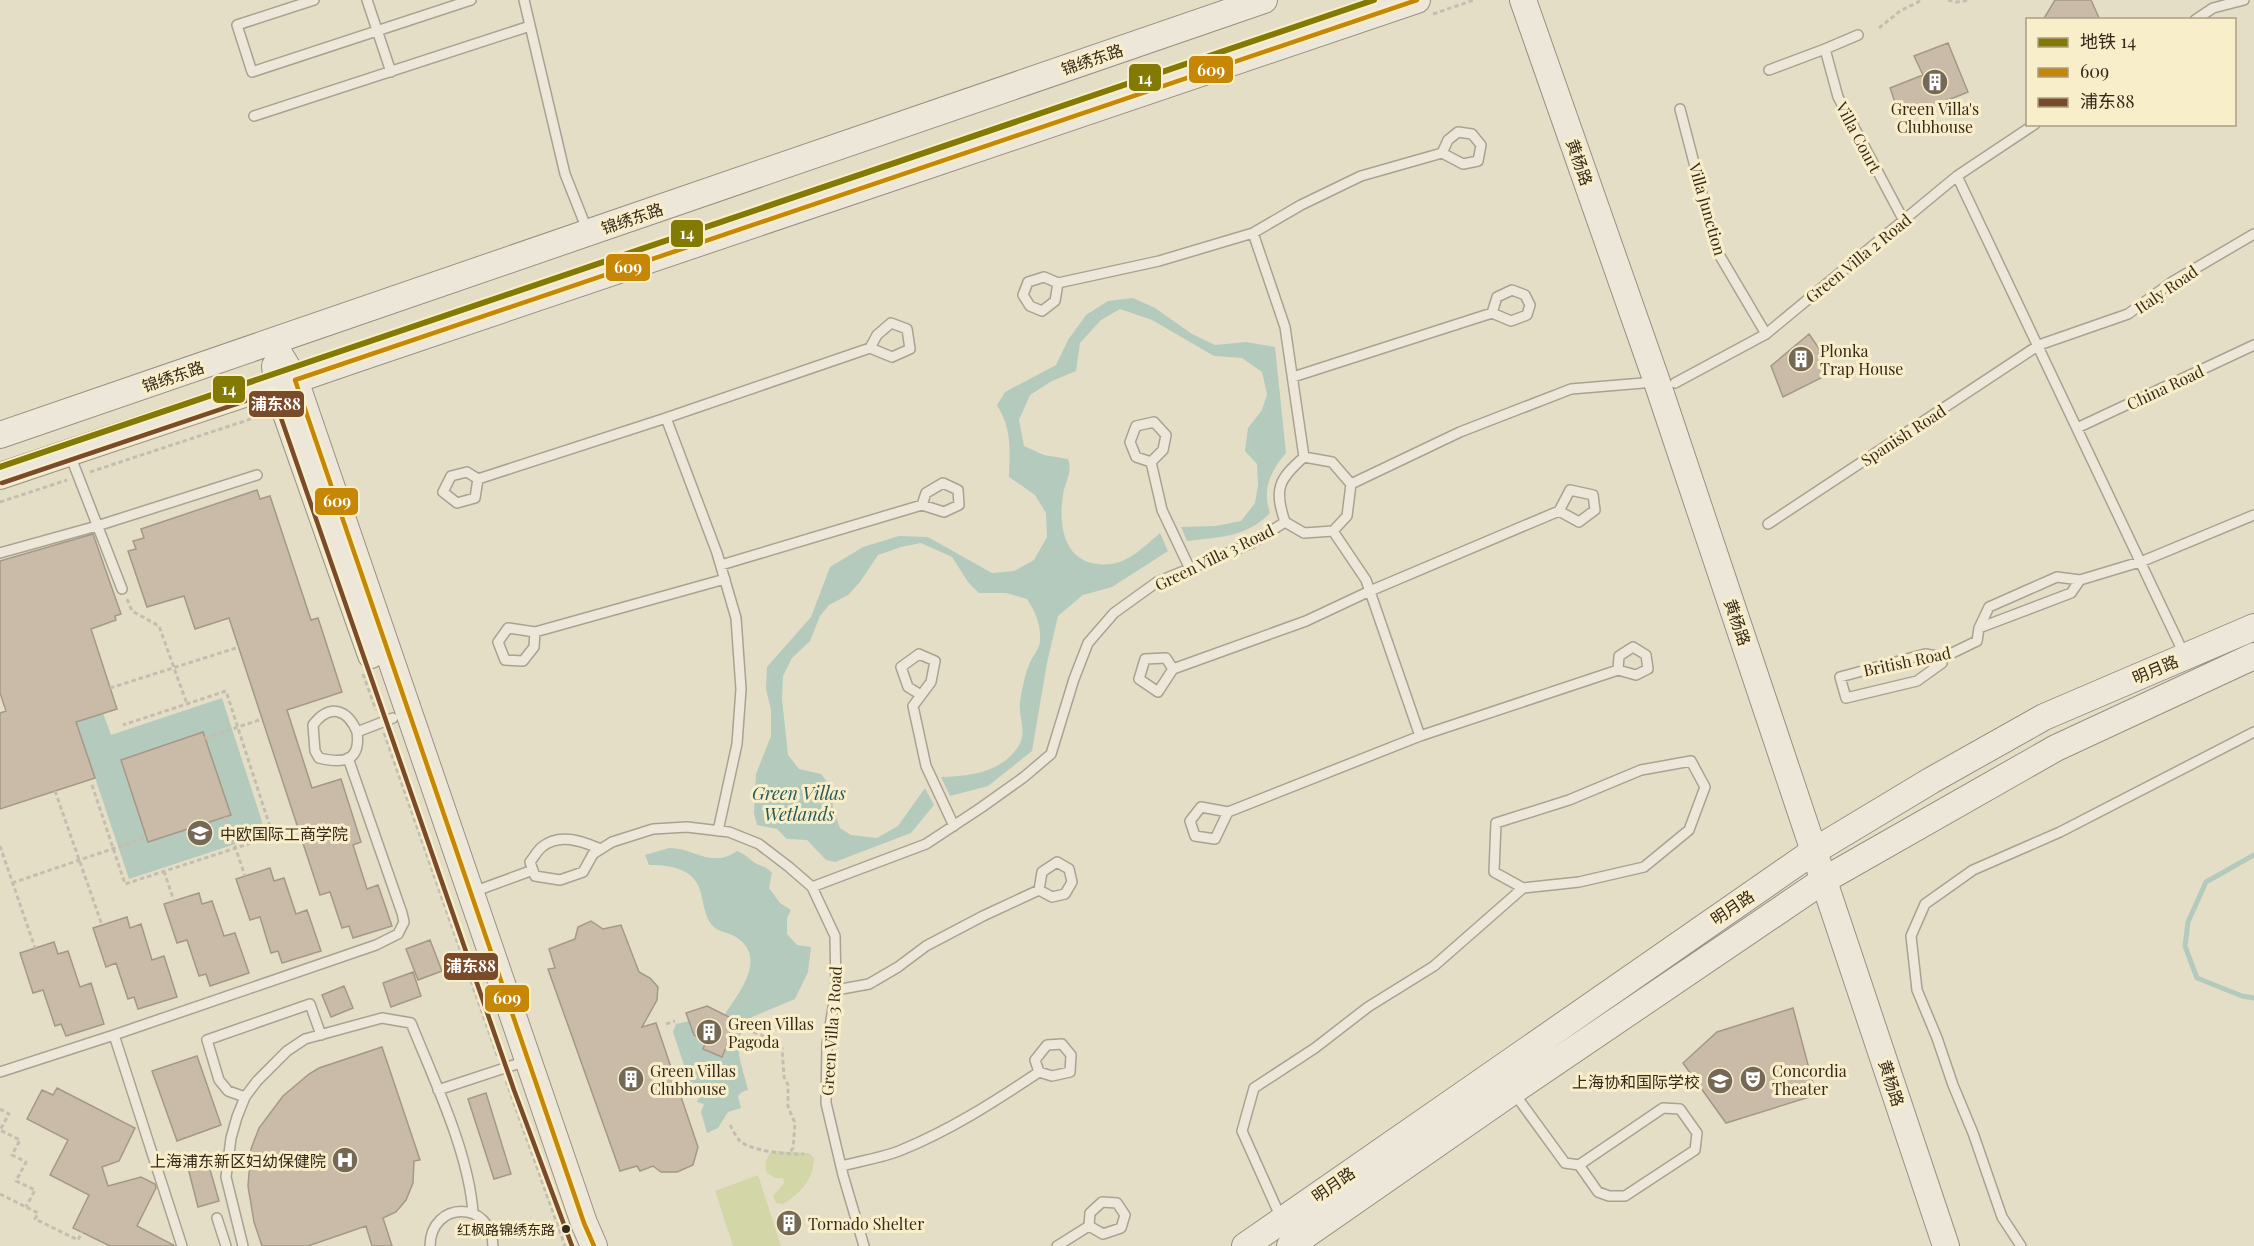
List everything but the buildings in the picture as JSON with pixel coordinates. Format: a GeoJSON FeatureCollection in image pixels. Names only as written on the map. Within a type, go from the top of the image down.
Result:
{"type":"FeatureCollection","features":[{"type":"Feature","properties":{"kind":"street","name":"锦绣东路"},"geometry":{"type":"LineString","coordinates":[[0,435],[1264,0]]}},
{"type":"Feature","properties":{"kind":"street"},"geometry":{"type":"LineString","coordinates":[[0,476],[286,382],[1417,0]]}},
{"type":"Feature","properties":{"kind":"street","name":"黄杨路"},"geometry":{"type":"LineString","coordinates":[[1523,0],[1666,383],[1814,851],[1946,1246]]}},
{"type":"Feature","properties":{"kind":"street"},"geometry":{"type":"LineString","coordinates":[[272,342],[471,893],[515,1065],[594,1246]]}},
{"type":"Feature","properties":{"kind":"street"},"geometry":{"type":"LineString","coordinates":[[286,382],[387,721],[580,1246]]}},
{"type":"Feature","properties":{"kind":"street","name":"明月路"},"geometry":{"type":"LineString","coordinates":[[1245,1246],[1814,851],[1932,780],[2044,717],[2254,627]]}},
{"type":"Feature","properties":{"kind":"street","name":"明月路"},"geometry":{"type":"LineString","coordinates":[[1290,1246],[1824,880],[2056,748],[2254,656]]}},
{"type":"Feature","properties":{"kind":"lane"},"geometry":{"type":"LineString","coordinates":[[314,0],[237,25],[252,72],[471,0]]}},
{"type":"Feature","properties":{"kind":"lane"},"geometry":{"type":"LineString","coordinates":[[367,0],[391,72]]}},
{"type":"Feature","properties":{"kind":"lane"},"geometry":{"type":"LineString","coordinates":[[524,0],[565,174],[588,233]]}},
{"type":"Feature","properties":{"kind":"lane"},"geometry":{"type":"LineString","coordinates":[[2198,18],[2213,8],[2244,0]]}},
{"type":"Feature","properties":{"kind":"lane"},"geometry":{"type":"LineString","coordinates":[[254,116],[530,26]]}},
{"type":"Feature","properties":{"kind":"lane"},"geometry":{"type":"LineString","coordinates":[[1769,70],[1858,35]]}},
{"type":"Feature","properties":{"kind":"lane","name":"Villa Court"},"geometry":{"type":"LineString","coordinates":[[1825,49],[1838,97],[1904,221]]}},
{"type":"Feature","properties":{"kind":"lane","name":"Villa Junction"},"geometry":{"type":"LineString","coordinates":[[1680,109],[1717,251],[1766,334]]}},
{"type":"Feature","properties":{"kind":"lane","name":"Green Villa 2 Road"},"geometry":{"type":"LineString","coordinates":[[1666,383],[1766,334],[1957,176],[2032,126]]}},
{"type":"Feature","properties":{"kind":"lane"},"geometry":{"type":"LineString","coordinates":[[1058,283],[1159,261],[1253,233],[1301,205],[1361,176],[1442,153]]}},
{"type":"Feature","properties":{"kind":"lane"},"geometry":{"type":"LineString","coordinates":[[1957,176],[2142,561],[2185,657]]}},
{"type":"Feature","properties":{"kind":"lane"},"geometry":{"type":"LineString","coordinates":[[1253,233],[1285,327],[1304,457],[1332,462],[1351,484],[1347,516],[1333,531],[1366,580],[1420,736]]}},
{"type":"Feature","properties":{"kind":"lane","name":"Italy Road"},"geometry":{"type":"LineString","coordinates":[[2039,345],[2128,314],[2172,282],[2254,234]]}},
{"type":"Feature","properties":{"kind":"lane"},"geometry":{"type":"LineString","coordinates":[[1293,377],[1492,313]]}},
{"type":"Feature","properties":{"kind":"lane","name":"Spanish Road"},"geometry":{"type":"LineString","coordinates":[[1768,524],[2039,345]]}},
{"type":"Feature","properties":{"kind":"lane","name":"China Road"},"geometry":{"type":"LineString","coordinates":[[2077,428],[2254,345]]}},
{"type":"Feature","properties":{"kind":"lane"},"geometry":{"type":"LineString","coordinates":[[478,479],[870,348]]}},
{"type":"Feature","properties":{"kind":"lane"},"geometry":{"type":"LineString","coordinates":[[1351,484],[1460,432],[1571,390],[1666,383]]}},
{"type":"Feature","properties":{"kind":"lane"},"geometry":{"type":"LineString","coordinates":[[666,418],[721,565],[736,618],[741,689],[737,744],[718,831]]}},
{"type":"Feature","properties":{"kind":"lane"},"geometry":{"type":"LineString","coordinates":[[1154,422],[1167,435],[1163,450],[1151,462],[1136,457],[1130,442],[1136,426],[1154,422]]}},
{"type":"Feature","properties":{"kind":"lane"},"geometry":{"type":"LineString","coordinates":[[70,453],[122,589]]}},
{"type":"Feature","properties":{"kind":"lane","name":"Green Villa 3 Road"},"geometry":{"type":"LineString","coordinates":[[1304,457],[1285,473],[1277,500],[1285,522],[1304,533],[1333,531]]}},
{"type":"Feature","properties":{"kind":"lane"},"geometry":{"type":"LineString","coordinates":[[1151,462],[1162,510],[1190,569]]}},
{"type":"Feature","properties":{"kind":"lane"},"geometry":{"type":"LineString","coordinates":[[0,553],[97,526],[257,475]]}},
{"type":"Feature","properties":{"kind":"lane"},"geometry":{"type":"LineString","coordinates":[[721,565],[922,505]]}},
{"type":"Feature","properties":{"kind":"lane"},"geometry":{"type":"LineString","coordinates":[[1173,669],[1306,621],[1370,591],[1559,511]]}},
{"type":"Feature","properties":{"kind":"lane","name":"British Road"},"geometry":{"type":"LineString","coordinates":[[1942,663],[1917,681],[1846,698],[1840,677],[1925,654],[1944,657],[1977,641],[1979,628],[1989,607],[2057,577],[2080,580],[2142,561],[2254,515]]}},
{"type":"Feature","properties":{"kind":"lane","name":"Green Villa 3 Road"},"geometry":{"type":"LineString","coordinates":[[812,888],[926,844],[1016,783],[1051,754],[1074,679],[1088,643],[1114,613],[1157,582],[1252,543],[1285,522]]}},
{"type":"Feature","properties":{"kind":"lane"},"geometry":{"type":"LineString","coordinates":[[535,632],[534,647],[522,661],[505,660],[498,642],[508,628],[535,632],[725,579]]}},
{"type":"Feature","properties":{"kind":"lane","name":"British Road"},"geometry":{"type":"LineString","coordinates":[[1979,628],[2071,593],[2080,580]]}},
{"type":"Feature","properties":{"kind":"lane"},"geometry":{"type":"LineString","coordinates":[[921,695],[908,687],[901,667],[919,654],[935,661],[931,682],[913,706],[926,765],[954,826]]}},
{"type":"Feature","properties":{"kind":"lane"},"geometry":{"type":"LineString","coordinates":[[1228,812],[1420,736],[1618,670]]}},
{"type":"Feature","properties":{"kind":"lane"},"geometry":{"type":"LineString","coordinates":[[332,711],[344,712],[353,720],[357,732],[359,746],[348,758],[334,762],[319,758],[314,745],[313,725],[320,715],[332,711]]}},
{"type":"Feature","properties":{"kind":"lane"},"geometry":{"type":"LineString","coordinates":[[357,732],[387,721]]}},
{"type":"Feature","properties":{"kind":"lane"},"geometry":{"type":"LineString","coordinates":[[2021,1246],[2002,1217],[1937,1038],[1917,990],[1911,936],[1925,904],[1973,870],[2071,827],[2254,732]]}},
{"type":"Feature","properties":{"kind":"lane"},"geometry":{"type":"LineString","coordinates":[[0,1072],[376,945],[398,934],[404,922],[402,913],[348,758]]}},
{"type":"Feature","properties":{"kind":"lane"},"geometry":{"type":"LineString","coordinates":[[1281,1220],[1242,1131],[1254,1088],[1315,1048],[1368,1007],[1434,966],[1523,888],[1579,882],[1644,867],[1689,830],[1705,788],[1691,761],[1641,770],[1569,800],[1496,823],[1494,872],[1523,888]]}},
{"type":"Feature","properties":{"kind":"lane","name":"Green Villa 3 Road"},"geometry":{"type":"LineString","coordinates":[[533,870],[535,876],[560,880],[583,873],[593,854],[612,842],[653,829],[687,826],[729,832],[759,844],[812,888],[835,936],[836,990],[827,1044],[826,1103],[864,1246]]}},
{"type":"Feature","properties":{"kind":"lane"},"geometry":{"type":"LineString","coordinates":[[471,893],[533,870],[530,862],[542,846],[559,839],[578,840],[601,849]]}},
{"type":"Feature","properties":{"kind":"lane"},"geometry":{"type":"LineString","coordinates":[[836,990],[869,984],[898,967],[926,946],[1039,890]]}},
{"type":"Feature","properties":{"kind":"lane"},"geometry":{"type":"LineString","coordinates":[[246,1097],[228,1091],[219,1080],[207,1040],[310,1004],[321,1035]]}},
{"type":"Feature","properties":{"kind":"lane"},"geometry":{"type":"LineString","coordinates":[[243,1246],[226,1177],[231,1138],[246,1097],[257,1081],[287,1050],[305,1040],[382,1018],[411,1023],[469,1176],[473,1213]]}},
{"type":"Feature","properties":{"kind":"lane"},"geometry":{"type":"LineString","coordinates":[[114,1035],[182,1246]]}},
{"type":"Feature","properties":{"kind":"lane"},"geometry":{"type":"LineString","coordinates":[[438,1090],[515,1065]]}},
{"type":"Feature","properties":{"kind":"lane"},"geometry":{"type":"LineString","coordinates":[[841,1166],[897,1151],[942,1131],[986,1108],[1039,1072]]}},
{"type":"Feature","properties":{"kind":"lane"},"geometry":{"type":"LineString","coordinates":[[1513,1091],[1565,1163],[1579,1165],[1663,1108],[1680,1109],[1697,1133],[1695,1150],[1625,1196],[1609,1196],[1598,1192],[1579,1165]]}},
{"type":"Feature","properties":{"kind":"lane"},"geometry":{"type":"LineString","coordinates":[[430,1246],[431,1234],[435,1225],[452,1212],[463,1211],[473,1213],[489,1226],[493,1246]]}},
{"type":"Feature","properties":{"kind":"lane"},"geometry":{"type":"LineString","coordinates":[[217,1218],[226,1246]]}},
{"type":"Feature","properties":{"kind":"lane"},"geometry":{"type":"LineString","coordinates":[[1057,1246],[1089,1226]]}},
{"type":"Feature","properties":{"kind":"path"},"geometry":{"type":"LineString","coordinates":[[1879,28],[1900,11],[1922,0]]}},
{"type":"Feature","properties":{"kind":"path"},"geometry":{"type":"LineString","coordinates":[[1948,0],[1957,2],[1970,0]]}},
{"type":"Feature","properties":{"kind":"path"},"geometry":{"type":"LineString","coordinates":[[122,589],[132,611],[154,621],[159,626],[187,704]]}},
{"type":"Feature","properties":{"kind":"path"},"geometry":{"type":"LineString","coordinates":[[110,688],[239,647]]}},
{"type":"Feature","properties":{"kind":"path"},"geometry":{"type":"LineString","coordinates":[[361,668],[387,721],[515,1065],[565,1246]]}},
{"type":"Feature","properties":{"kind":"path"},"geometry":{"type":"LineString","coordinates":[[92,784],[125,884],[235,846],[273,836],[226,692],[123,725]]}},
{"type":"Feature","properties":{"kind":"path"},"geometry":{"type":"LineString","coordinates":[[205,738],[262,719]]}},
{"type":"Feature","properties":{"kind":"path"},"geometry":{"type":"LineString","coordinates":[[54,791],[102,925]]}},
{"type":"Feature","properties":{"kind":"path"},"geometry":{"type":"LineString","coordinates":[[225,817],[245,876]]}},
{"type":"Feature","properties":{"kind":"path"},"geometry":{"type":"LineString","coordinates":[[12,883],[147,837]]}},
{"type":"Feature","properties":{"kind":"path"},"geometry":{"type":"LineString","coordinates":[[0,846],[35,948]]}},
{"type":"Feature","properties":{"kind":"path"},"geometry":{"type":"LineString","coordinates":[[164,871],[174,901]]}},
{"type":"Feature","properties":{"kind":"path"},"geometry":{"type":"LineString","coordinates":[[691,1016],[697,1030],[719,1040],[728,1021]]}},
{"type":"Feature","properties":{"kind":"path"},"geometry":{"type":"LineString","coordinates":[[666,1024],[675,1021]]}},
{"type":"Feature","properties":{"kind":"path"},"geometry":{"type":"LineString","coordinates":[[746,1030],[757,1032],[774,1040],[782,1048],[784,1077],[788,1086],[788,1107],[795,1123],[793,1148],[790,1152]]}},
{"type":"Feature","properties":{"kind":"path"},"geometry":{"type":"LineString","coordinates":[[0,1109],[9,1114],[0,1130],[20,1140],[12,1155],[26,1162],[16,1181],[35,1190],[26,1207]]}},
{"type":"Feature","properties":{"kind":"path"},"geometry":{"type":"LineString","coordinates":[[730,1125],[744,1145],[767,1152],[804,1154]]}},
{"type":"Feature","properties":{"kind":"path"},"geometry":{"type":"LineString","coordinates":[[0,1194],[38,1213],[35,1219],[78,1240],[82,1232]]}},
{"type":"Feature","properties":{"kind":"green space"},"geometry":{"type":"Polygon","coordinates":[[[772,1151],[809,1153],[814,1158],[812,1173],[805,1185],[783,1204],[776,1203],[773,1196],[784,1183],[783,1178],[775,1178],[766,1170],[766,1161],[772,1151]]]}},
{"type":"Feature","properties":{"kind":"green space"},"geometry":{"type":"Polygon","coordinates":[[[758,1175],[781,1246],[733,1246],[715,1191],[758,1175]]]}},
{"type":"Feature","properties":{"kind":"water","name":"Green Villas Wetlands"},"geometry":{"type":"Polygon","coordinates":[[[1133,298],[1155,308],[1192,334],[1215,345],[1246,342],[1275,347],[1286,453],[1272,474],[1267,488],[1270,513],[1241,532],[1221,537],[1187,541],[1181,527],[1215,526],[1241,521],[1255,503],[1258,485],[1257,464],[1245,451],[1248,428],[1262,410],[1267,394],[1262,372],[1242,358],[1214,356],[1152,320],[1120,309],[1101,320],[1080,343],[1076,371],[1052,381],[1030,395],[1019,420],[1024,446],[1044,455],[1068,459],[1070,468],[1063,495],[1063,526],[1069,545],[1082,559],[1103,564],[1121,561],[1137,552],[1160,533],[1168,551],[1112,587],[1083,595],[1058,616],[1047,663],[1032,751],[988,786],[950,796],[941,777],[963,776],[993,768],[1011,756],[1018,747],[1022,736],[1021,697],[1028,667],[1039,645],[1039,624],[1027,599],[1006,593],[979,593],[968,582],[952,557],[921,543],[901,547],[878,555],[848,595],[829,605],[820,616],[810,641],[792,658],[783,676],[782,699],[788,755],[799,769],[821,774],[832,788],[833,809],[840,828],[851,835],[877,838],[898,826],[925,788],[934,805],[911,833],[835,862],[826,860],[807,840],[787,839],[777,829],[757,825],[754,813],[756,774],[771,736],[771,710],[766,689],[767,667],[811,617],[830,567],[863,547],[899,536],[928,537],[992,573],[1014,571],[1034,560],[1047,537],[1046,513],[1035,495],[1009,477],[1008,431],[997,405],[1005,392],[1056,365],[1068,340],[1086,315],[1108,301],[1133,298]]]}},
{"type":"Feature","properties":{"kind":"water"},"geometry":{"type":"Polygon","coordinates":[[[222,698],[266,834],[129,879],[78,727],[61,732],[59,727],[103,713],[111,735],[222,698]],[[203,732],[121,760],[149,842],[231,815],[203,732]]]}},
{"type":"Feature","properties":{"kind":"water"},"geometry":{"type":"Polygon","coordinates":[[[669,848],[711,858],[728,856],[737,851],[772,873],[769,888],[780,903],[791,910],[787,918],[787,934],[797,945],[811,947],[808,972],[795,999],[752,1017],[748,1026],[725,1014],[748,975],[750,955],[745,945],[736,937],[712,925],[705,912],[698,885],[689,874],[676,868],[649,865],[645,855],[669,848]]]}},
{"type":"Feature","properties":{"kind":"water"},"geometry":{"type":"Polygon","coordinates":[[[689,1021],[694,1035],[706,1041],[703,1049],[729,1025],[742,1031],[739,1053],[748,1090],[738,1096],[741,1108],[728,1112],[718,1128],[707,1133],[701,1112],[704,1104],[697,1102],[700,1094],[693,1090],[696,1084],[689,1081],[693,1074],[685,1068],[673,1032],[676,1024],[689,1021]]]}},
{"type":"Feature","properties":{"kind":"waterway"},"geometry":{"type":"LineString","coordinates":[[2254,855],[2206,882],[2188,922],[2185,946],[2197,978],[2242,996],[2254,998]]}},
{"type":"Feature","properties":{"kind":"metro line","name":"14"},"geometry":{"type":"LineString","coordinates":[[0,467],[1374,0]]}},
{"type":"Feature","properties":{"kind":"transit line","name":"609"},"geometry":{"type":"LineString","coordinates":[[594,1246],[584,1223],[295,380],[1417,0]]}},
{"type":"Feature","properties":{"kind":"transit line","name":"浦东88"},"geometry":{"type":"LineString","coordinates":[[2,483],[272,392],[514,1090],[572,1246]]}},
{"type":"Feature","properties":{"kind":"place","name":"Green Villa's Clubhouse"},"geometry":{"type":"Point","coordinates":[1935,82]}},
{"type":"Feature","properties":{"kind":"place","name":"Plonka Trap House"},"geometry":{"type":"Point","coordinates":[1801,359]}},
{"type":"Feature","properties":{"kind":"place","name":"中欧国际工商学院"},"geometry":{"type":"Point","coordinates":[200,833]}},
{"type":"Feature","properties":{"kind":"place","name":"Green Villas Pagoda"},"geometry":{"type":"Point","coordinates":[709,1032]}},
{"type":"Feature","properties":{"kind":"place","name":"Green Villas Clubhouse"},"geometry":{"type":"Point","coordinates":[631,1079]}},
{"type":"Feature","properties":{"kind":"place","name":"Concordia Theater"},"geometry":{"type":"Point","coordinates":[1753,1079]}},
{"type":"Feature","properties":{"kind":"place","name":"上海协和国际学校"},"geometry":{"type":"Point","coordinates":[1720,1081]}},
{"type":"Feature","properties":{"kind":"place","name":"上海浦东新区妇幼保健院"},"geometry":{"type":"Point","coordinates":[345,1160]}},
{"type":"Feature","properties":{"kind":"place","name":"Tornado Shelter"},"geometry":{"type":"Point","coordinates":[789,1223]}},
{"type":"Feature","properties":{"kind":"place","name":"红枫路锦绣东路"},"geometry":{"type":"Point","coordinates":[566,1229]}}]}
